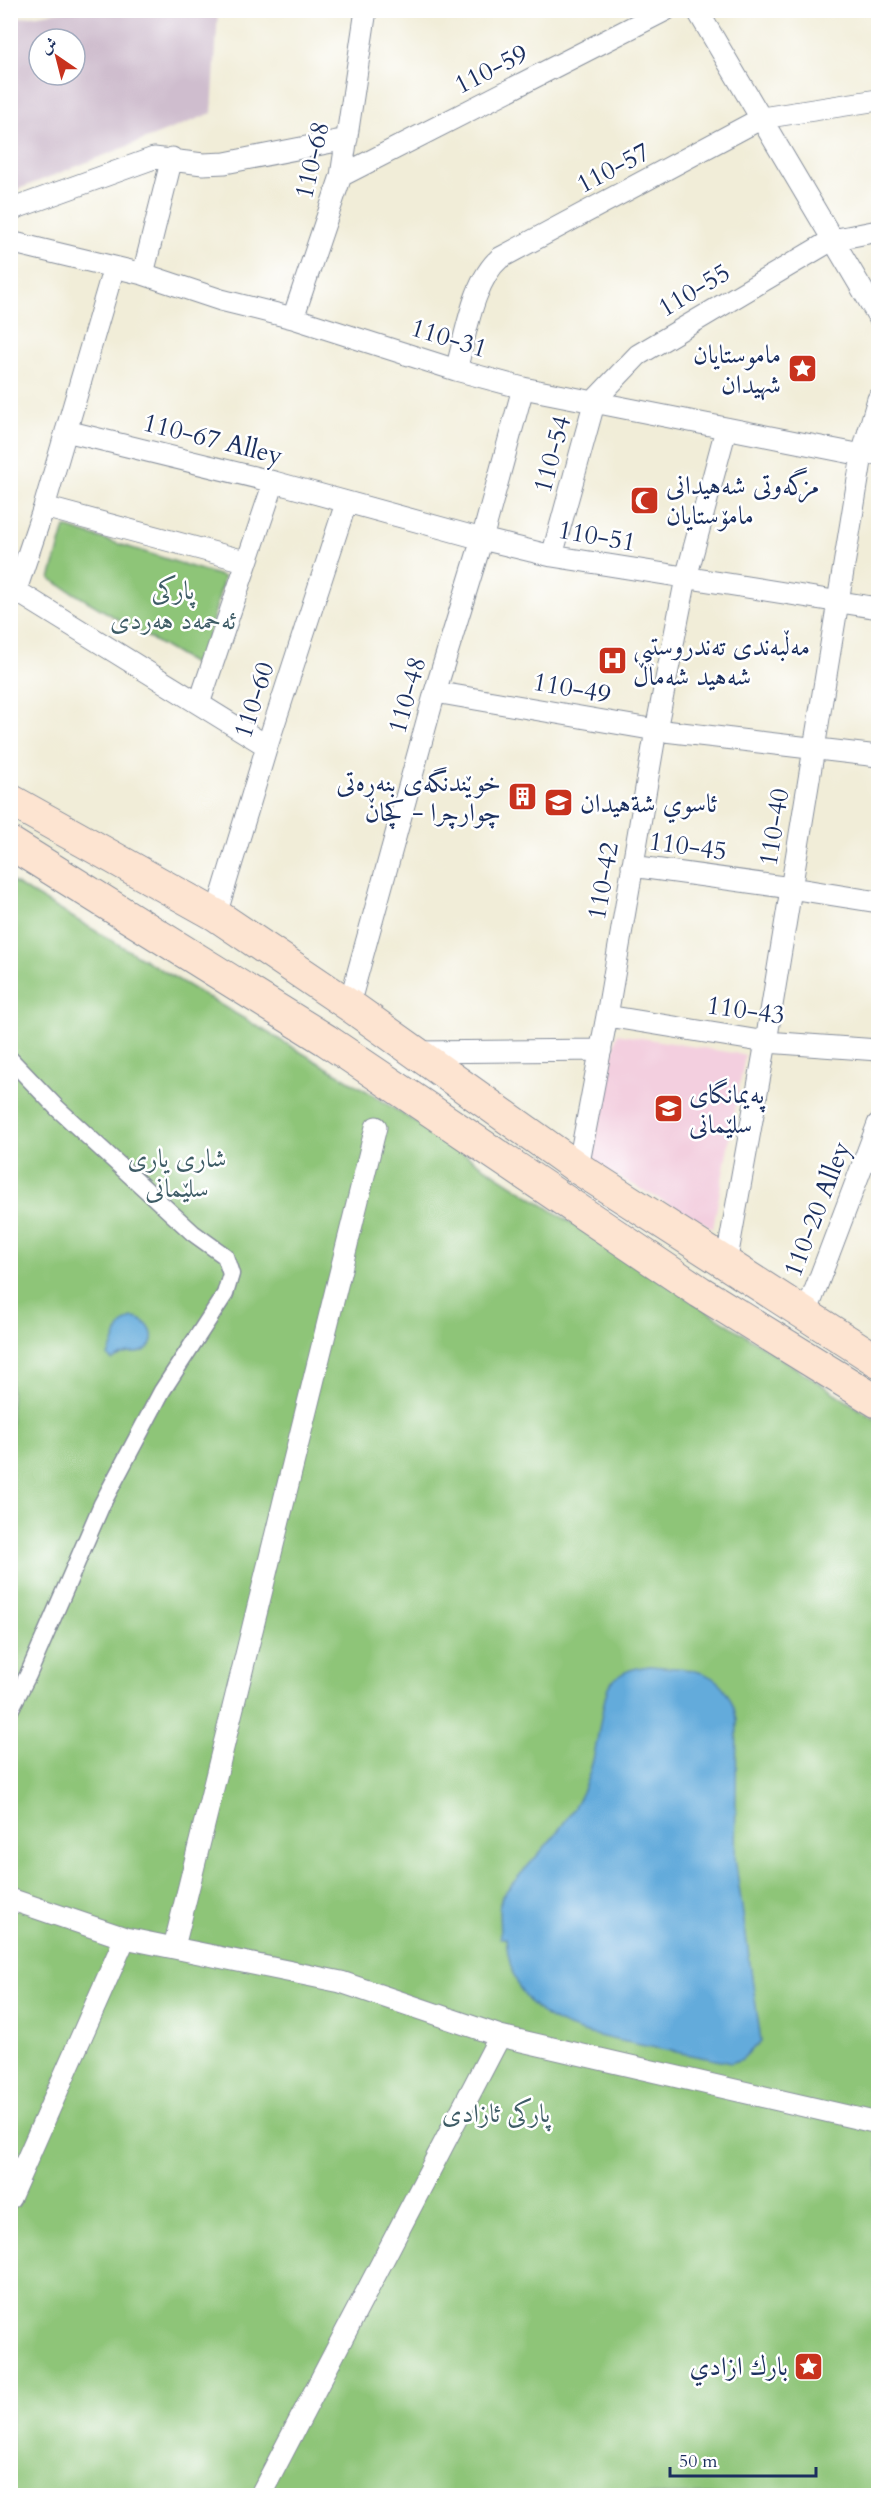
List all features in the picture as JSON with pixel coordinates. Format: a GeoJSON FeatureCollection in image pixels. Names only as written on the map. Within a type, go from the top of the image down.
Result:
{"type":"FeatureCollection","features":[{"type":"Feature","properties":{"kind":"main road"},"geometry":{"type":"LineString","coordinates":[[10,800],[216,915],[350,1005],[578,1168],[879,1361]]}},
{"type":"Feature","properties":{"kind":"main road"},"geometry":{"type":"LineString","coordinates":[[10,843],[327,1040],[700,1292],[879,1402]]}},
{"type":"Feature","properties":{"kind":"main road"},"geometry":{"type":"LineString","coordinates":[[833,1374],[851,1343]]}},
{"type":"Feature","properties":{"kind":"street","name":"110-68"},"geometry":{"type":"LineString","coordinates":[[293,318],[341,176],[366,10]]}},
{"type":"Feature","properties":{"kind":"street","name":"110-59"},"geometry":{"type":"LineString","coordinates":[[341,176],[666,10]]}},
{"type":"Feature","properties":{"kind":"street"},"geometry":{"type":"LineString","coordinates":[[697,10],[879,316]]}},
{"type":"Feature","properties":{"kind":"street","name":"110-57"},"geometry":{"type":"LineString","coordinates":[[456,370],[482,282],[490,267],[501,258],[762,118],[879,100]]}},
{"type":"Feature","properties":{"kind":"street"},"geometry":{"type":"LineString","coordinates":[[10,210],[144,160],[172,158],[203,164],[225,163],[346,139]]}},
{"type":"Feature","properties":{"kind":"street"},"geometry":{"type":"LineString","coordinates":[[143,274],[172,158]]}},
{"type":"Feature","properties":{"kind":"street","name":"110-55"},"geometry":{"type":"LineString","coordinates":[[595,400],[638,355],[832,240],[879,231]]}},
{"type":"Feature","properties":{"kind":"street","name":"110-31"},"geometry":{"type":"LineString","coordinates":[[10,242],[143,274],[221,300],[293,318],[456,370],[523,388],[595,400],[726,429],[870,454]]}},
{"type":"Feature","properties":{"kind":"street"},"geometry":{"type":"LineString","coordinates":[[114,267],[44,507],[13,589],[267,746]]}},
{"type":"Feature","properties":{"kind":"street","name":"110-48"},"geometry":{"type":"LineString","coordinates":[[350,1005],[435,692],[482,539],[523,388]]}},
{"type":"Feature","properties":{"kind":"street","name":"110-40"},"geometry":{"type":"LineString","coordinates":[[726,1264],[766,1042],[839,603],[879,399]]}},
{"type":"Feature","properties":{"kind":"street","name":"110-54"},"geometry":{"type":"LineString","coordinates":[[552,556],[595,400]]}},
{"type":"Feature","properties":{"kind":"street","name":"110-42"},"geometry":{"type":"LineString","coordinates":[[578,1168],[607,1016],[656,730],[686,578],[726,429]]}},
{"type":"Feature","properties":{"kind":"street","name":"110-67 Alley"},"geometry":{"type":"LineString","coordinates":[[66,431],[346,502]]}},
{"type":"Feature","properties":{"kind":"street"},"geometry":{"type":"LineString","coordinates":[[199,704],[245,561],[274,482]]}},
{"type":"Feature","properties":{"kind":"street","name":"110-51"},"geometry":{"type":"LineString","coordinates":[[346,502],[552,556],[879,608]]}},
{"type":"Feature","properties":{"kind":"street","name":"110-60"},"geometry":{"type":"LineString","coordinates":[[216,915],[267,746],[346,502]]}},
{"type":"Feature","properties":{"kind":"street"},"geometry":{"type":"LineString","coordinates":[[44,507],[245,561]]}},
{"type":"Feature","properties":{"kind":"street","name":"110-49"},"geometry":{"type":"LineString","coordinates":[[435,692],[656,730],[879,756]]}},
{"type":"Feature","properties":{"kind":"street","name":"110-45"},"geometry":{"type":"LineString","coordinates":[[632,866],[879,902]]}},
{"type":"Feature","properties":{"kind":"street","name":"110-43"},"geometry":{"type":"LineString","coordinates":[[607,1016],[766,1042],[879,1050]]}},
{"type":"Feature","properties":{"kind":"street"},"geometry":{"type":"LineString","coordinates":[[414,1052],[600,1050]]}},
{"type":"Feature","properties":{"kind":"street"},"geometry":{"type":"LineString","coordinates":[[10,1059],[57,1108],[193,1233],[225,1256],[231,1274],[225,1294],[162,1391],[102,1504],[28,1675],[10,1710]]}},
{"type":"Feature","properties":{"kind":"street"},"geometry":{"type":"LineString","coordinates":[[174,1947],[376,1127]]}},
{"type":"Feature","properties":{"kind":"street","name":"110-20 Alley"},"geometry":{"type":"LineString","coordinates":[[806,1314],[877,1132]]}},
{"type":"Feature","properties":{"kind":"street"},"geometry":{"type":"LineString","coordinates":[[10,1899],[125,1938],[341,1982],[500,2036],[879,2123]]}},
{"type":"Feature","properties":{"kind":"street"},"geometry":{"type":"LineString","coordinates":[[10,2198],[125,1938]]}},
{"type":"Feature","properties":{"kind":"street"},"geometry":{"type":"LineString","coordinates":[[260,2496],[500,2036]]}},
{"type":"Feature","properties":{"kind":"shaded area"},"geometry":{"type":"Polygon","coordinates":[[[65,11],[218,11],[212,113],[11,192],[11,19],[65,11]]]}},
{"type":"Feature","properties":{"kind":"shaded area","name":"پەیمانگای سلێمانی"},"geometry":{"type":"Polygon","coordinates":[[[617,1034],[745,1055],[713,1228],[591,1162],[617,1034]]]}},
{"type":"Feature","properties":{"kind":"green space","name":"پارکی ئەحمەد هەردی"},"geometry":{"type":"Polygon","coordinates":[[[65,527],[224,577],[200,668],[50,579],[65,527]]]}},
{"type":"Feature","properties":{"kind":"green space","name":"پارکی ئازادی"},"geometry":{"type":"Polygon","coordinates":[[[11,881],[370,1093],[878,1421],[878,2495],[11,2496],[11,881]]]}},
{"type":"Feature","properties":{"kind":"water"},"geometry":{"type":"Polygon","coordinates":[[[132,1318],[148,1326],[151,1330],[152,1341],[144,1351],[125,1354],[112,1360],[108,1356],[117,1334],[122,1324],[132,1318]]]}},
{"type":"Feature","properties":{"kind":"water"},"geometry":{"type":"Polygon","coordinates":[[[650,1666],[694,1671],[717,1681],[732,1703],[737,1720],[735,1858],[761,2041],[742,2059],[731,2063],[606,2038],[563,2025],[546,2016],[531,2003],[519,1987],[511,1965],[506,1938],[500,1938],[499,1908],[502,1896],[567,1819],[583,1790],[592,1765],[608,1687],[626,1672],[650,1666]]]}},
{"type":"Feature","properties":{"kind":"place","name":"ماموستايان شهيدان"},"geometry":{"type":"Point","coordinates":[802,369]}},
{"type":"Feature","properties":{"kind":"place","name":"مزگەوتی شەهیدانی مامۆستایان"},"geometry":{"type":"Point","coordinates":[645,500]}},
{"type":"Feature","properties":{"kind":"place","name":"مەڵبەندی تەندروستیی شەهید شەماڵ"},"geometry":{"type":"Point","coordinates":[612,661]}},
{"type":"Feature","properties":{"kind":"place","name":"خوێندنگەی بنەڕەتی چوارچرا - کچان"},"geometry":{"type":"Point","coordinates":[522,797]}},
{"type":"Feature","properties":{"kind":"place","name":"ئاسوي شةهيدان"},"geometry":{"type":"Point","coordinates":[559,803]}},
{"type":"Feature","properties":{"kind":"place","name":"پەیمانگای سلێمانی"},"geometry":{"type":"Point","coordinates":[668,1109]}},
{"type":"Feature","properties":{"kind":"place","name":"بارك ازادي"},"geometry":{"type":"Point","coordinates":[809,2366]}},
{"type":"Feature","properties":{"kind":"park label","name":"شاری یاری سلێمانی"},"geometry":{"type":"Point","coordinates":[177,1173]}}]}
